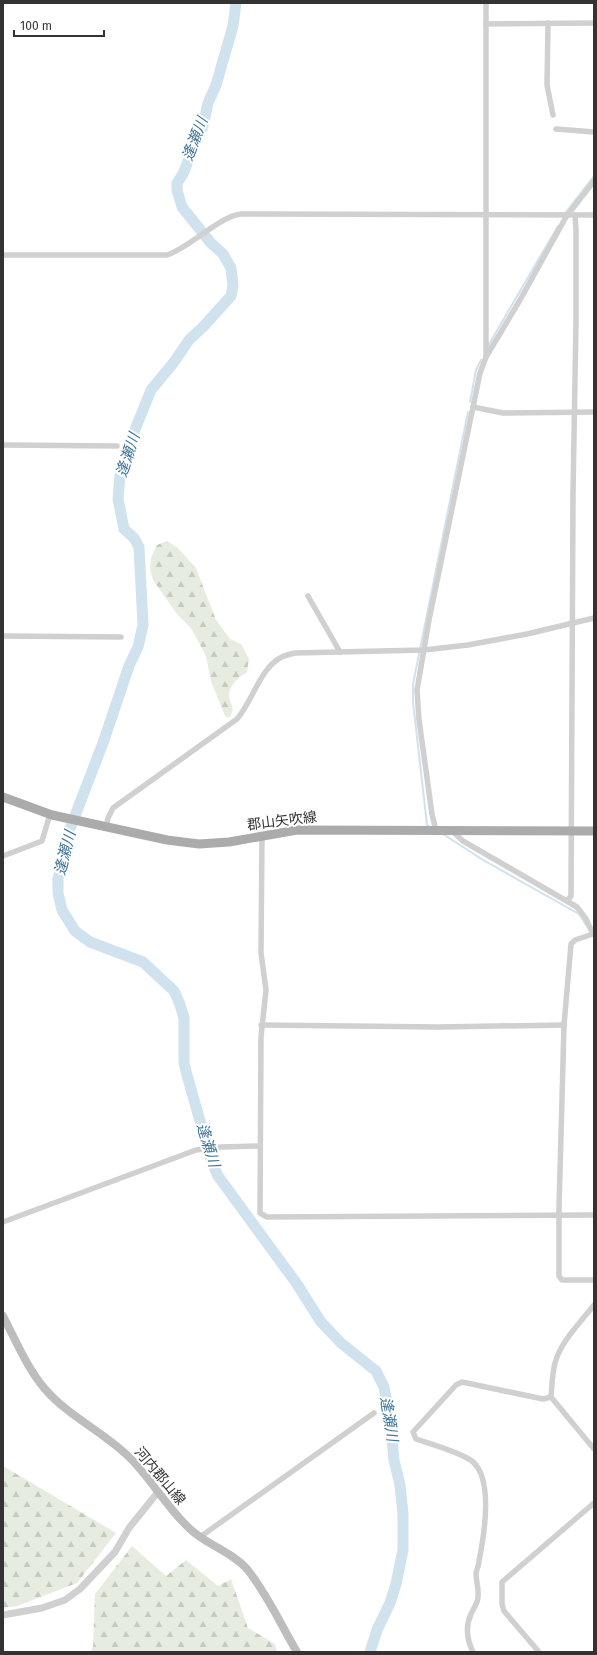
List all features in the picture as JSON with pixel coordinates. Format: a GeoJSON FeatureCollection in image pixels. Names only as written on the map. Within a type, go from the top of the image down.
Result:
{"type":"FeatureCollection","features":[{"type":"Feature","properties":{"kind":"main road","name":"郡山矢吹線"},"geometry":{"type":"LineString","coordinates":[[3,797],[51,815],[167,840],[199,844],[216,844],[297,830],[594,831]]}},
{"type":"Feature","properties":{"kind":"main road","name":"河内郡山線"},"geometry":{"type":"LineString","coordinates":[[3,1316],[33,1372],[45,1389],[59,1402],[129,1457],[179,1518],[200,1537],[236,1559],[246,1568],[256,1581],[297,1652]]}},
{"type":"Feature","properties":{"kind":"street"},"geometry":{"type":"LineString","coordinates":[[486,3],[486,357]]}},
{"type":"Feature","properties":{"kind":"street"},"geometry":{"type":"LineString","coordinates":[[548,23],[547,85],[553,115]]}},
{"type":"Feature","properties":{"kind":"street"},"geometry":{"type":"LineString","coordinates":[[486,24],[594,23]]}},
{"type":"Feature","properties":{"kind":"street"},"geometry":{"type":"LineString","coordinates":[[556,129],[594,132]]}},
{"type":"Feature","properties":{"kind":"street"},"geometry":{"type":"LineString","coordinates":[[436,831],[432,814],[422,744],[416,690],[480,373],[486,357],[568,215],[594,181]]}},
{"type":"Feature","properties":{"kind":"street"},"geometry":{"type":"LineString","coordinates":[[3,255],[163,256],[178,251],[234,214],[485,216],[594,215]]}},
{"type":"Feature","properties":{"kind":"street"},"geometry":{"type":"LineString","coordinates":[[568,900],[572,896],[573,494],[576,412],[575,215]]}},
{"type":"Feature","properties":{"kind":"street"},"geometry":{"type":"LineString","coordinates":[[473,407],[503,413],[594,412]]}},
{"type":"Feature","properties":{"kind":"street"},"geometry":{"type":"LineString","coordinates":[[3,445],[117,446]]}},
{"type":"Feature","properties":{"kind":"street"},"geometry":{"type":"LineString","coordinates":[[308,596],[340,652]]}},
{"type":"Feature","properties":{"kind":"street"},"geometry":{"type":"LineString","coordinates":[[106,827],[108,818],[113,808],[237,719],[243,712],[264,675],[280,658],[295,653],[424,650],[468,645],[594,618]]}},
{"type":"Feature","properties":{"kind":"street"},"geometry":{"type":"LineString","coordinates":[[3,636],[121,637]]}},
{"type":"Feature","properties":{"kind":"street"},"geometry":{"type":"LineString","coordinates":[[3,856],[42,841],[51,815]]}},
{"type":"Feature","properties":{"kind":"street"},"geometry":{"type":"LineString","coordinates":[[452,831],[463,841],[568,900],[580,911],[593,934],[575,940],[571,944],[564,1025],[559,1276],[562,1280],[594,1280]]}},
{"type":"Feature","properties":{"kind":"street"},"geometry":{"type":"LineString","coordinates":[[262,835],[261,953],[266,990],[266,1002],[262,1025],[260,1213],[264,1216],[594,1215]]}},
{"type":"Feature","properties":{"kind":"street"},"geometry":{"type":"LineString","coordinates":[[262,1025],[439,1027],[564,1025]]}},
{"type":"Feature","properties":{"kind":"street"},"geometry":{"type":"LineString","coordinates":[[3,1222],[196,1150],[221,1147],[260,1146]]}},
{"type":"Feature","properties":{"kind":"street"},"geometry":{"type":"LineString","coordinates":[[594,1305],[558,1354],[555,1364],[551,1397],[594,1449]]}},
{"type":"Feature","properties":{"kind":"street"},"geometry":{"type":"LineString","coordinates":[[473,1652],[468,1643],[467,1626],[478,1597],[476,1573],[479,1562],[485,1515],[485,1491],[483,1476],[472,1461],[416,1438],[413,1432],[456,1385],[462,1382],[543,1399],[551,1397]]}},
{"type":"Feature","properties":{"kind":"street"},"geometry":{"type":"LineString","coordinates":[[200,1537],[374,1413]]}},
{"type":"Feature","properties":{"kind":"street"},"geometry":{"type":"LineString","coordinates":[[3,1615],[42,1608],[65,1600],[80,1589],[115,1552],[129,1528],[158,1492]]}},
{"type":"Feature","properties":{"kind":"street"},"geometry":{"type":"LineString","coordinates":[[539,1652],[504,1611],[502,1604],[502,1582],[594,1503]]}},
{"type":"Feature","properties":{"kind":"green space"},"geometry":{"type":"Polygon","coordinates":[[[167,541],[178,548],[196,568],[216,620],[230,639],[241,644],[249,659],[247,672],[238,679],[230,689],[229,697],[233,709],[229,718],[225,716],[211,681],[206,656],[191,628],[177,614],[153,580],[150,569],[151,558],[157,545],[167,541]]]}},
{"type":"Feature","properties":{"kind":"green space"},"geometry":{"type":"Polygon","coordinates":[[[3,1466],[116,1533],[77,1583],[17,1606],[3,1608],[3,1466]]]}},
{"type":"Feature","properties":{"kind":"green space"},"geometry":{"type":"Polygon","coordinates":[[[132,1546],[166,1576],[186,1560],[218,1586],[231,1579],[248,1628],[275,1644],[277,1652],[91,1652],[93,1646],[95,1594],[132,1546]]]}},
{"type":"Feature","properties":{"kind":"waterway","name":"逢瀬川"},"geometry":{"type":"LineString","coordinates":[[236,3],[233,26],[216,85],[208,103],[203,126],[183,174],[177,183],[177,190],[182,207],[210,242],[223,254],[231,268],[233,286],[231,296],[189,340],[174,362],[151,390],[130,442],[120,476],[118,499],[124,529],[134,538],[139,547],[143,625],[138,647],[129,666],[103,743],[68,834],[65,860],[58,878],[58,893],[62,910],[75,931],[90,942],[143,962],[174,991],[184,1018],[184,1063],[211,1160],[218,1176],[297,1284],[321,1322],[341,1343],[376,1371],[384,1387],[390,1418],[394,1460],[400,1485],[403,1514],[403,1550],[396,1584],[390,1603],[377,1630],[370,1652]]}},
{"type":"Feature","properties":{"kind":"waterway"},"geometry":{"type":"LineString","coordinates":[[566,212],[594,176]]}},
{"type":"Feature","properties":{"kind":"waterway"},"geometry":{"type":"LineString","coordinates":[[488,346],[558,226]]}},
{"type":"Feature","properties":{"kind":"waterway"},"geometry":{"type":"LineString","coordinates":[[470,402],[476,370],[481,360]]}},
{"type":"Feature","properties":{"kind":"waterway"},"geometry":{"type":"LineString","coordinates":[[430,827],[427,825],[413,702],[413,684],[468,412]]}},
{"type":"Feature","properties":{"kind":"waterway"},"geometry":{"type":"LineString","coordinates":[[443,834],[483,860],[579,914],[586,925]]}}]}
